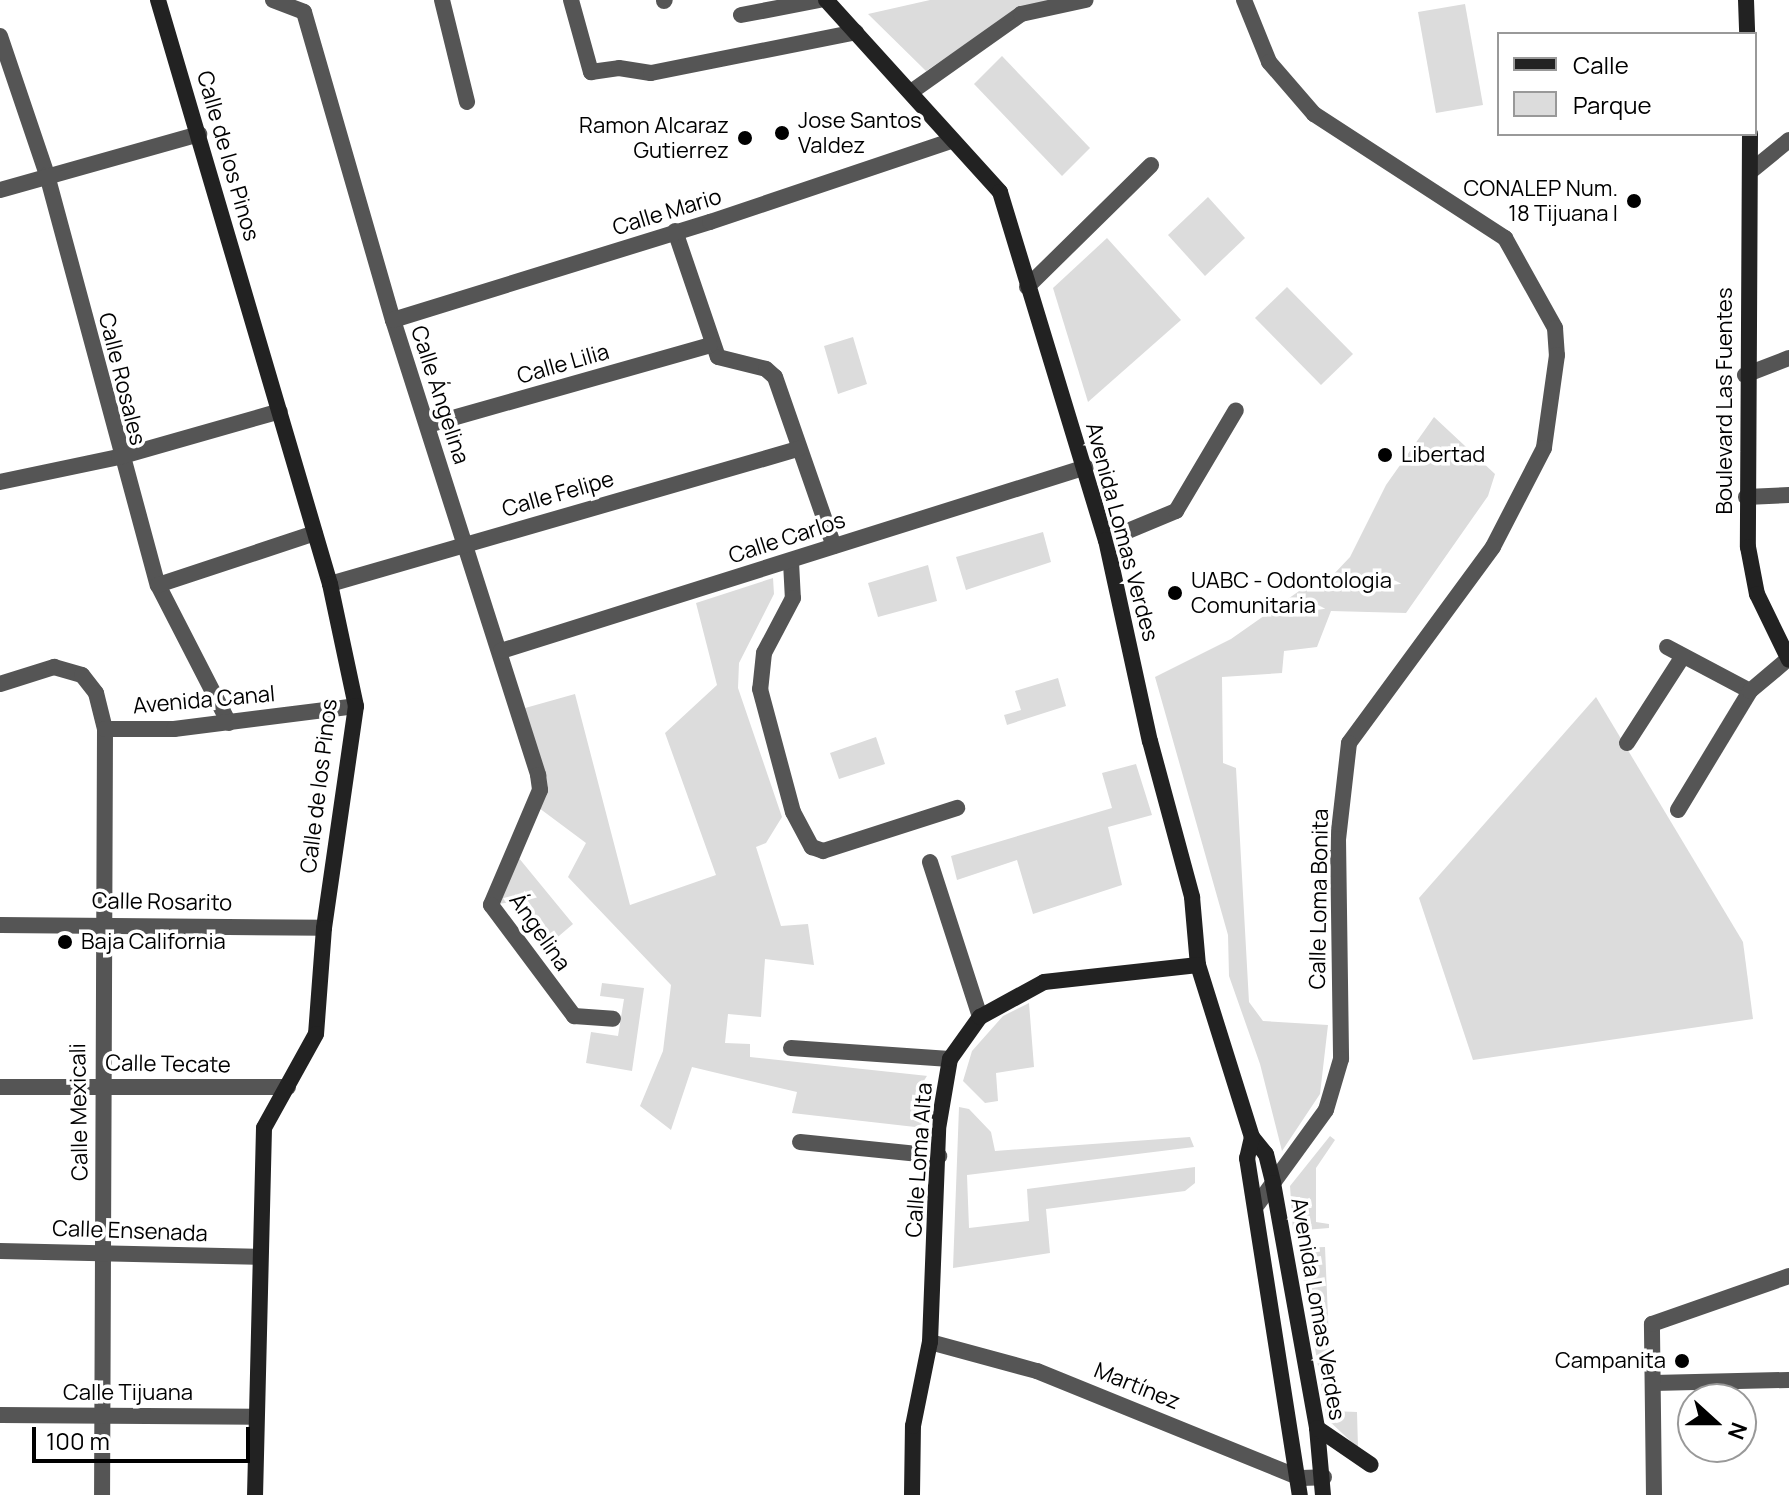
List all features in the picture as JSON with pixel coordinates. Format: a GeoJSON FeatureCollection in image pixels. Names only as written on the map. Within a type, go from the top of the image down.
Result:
{"type":"FeatureCollection","features":[{"type":"Feature","properties":{"kind":"street","name":"Calle de los Pinos"},"geometry":{"type":"LineString","coordinates":[[158,0],[330,584],[356,706],[324,928],[316,1034],[264,1128],[255,1495]]}},
{"type":"Feature","properties":{"kind":"street","name":"Calle Ángelina"},"geometry":{"type":"LineString","coordinates":[[273,0],[304,12],[393,320],[501,651],[540,790]]}},
{"type":"Feature","properties":{"kind":"street"},"geometry":{"type":"LineString","coordinates":[[442,0],[467,102]]}},
{"type":"Feature","properties":{"kind":"street"},"geometry":{"type":"LineString","coordinates":[[571,0],[591,72],[619,68],[651,73],[856,32]]}},
{"type":"Feature","properties":{"kind":"street"},"geometry":{"type":"LineString","coordinates":[[741,15],[820,0]]}},
{"type":"Feature","properties":{"kind":"street","name":"Avenida Lomas Verdes"},"geometry":{"type":"LineString","coordinates":[[826,0],[1000,192],[1106,540],[1150,741],[1192,897],[1198,965],[1252,1137],[1266,1154],[1317,1428],[1324,1477],[1323,1495]]}},
{"type":"Feature","properties":{"kind":"street"},"geometry":{"type":"LineString","coordinates":[[911,92],[1021,14],[1086,0]]}},
{"type":"Feature","properties":{"kind":"street","name":"Calle Loma Bonita"},"geometry":{"type":"LineString","coordinates":[[1244,0],[1269,62],[1314,114],[1505,238],[1555,328],[1557,355],[1544,448],[1493,547],[1349,743],[1338,839],[1341,1059],[1326,1110],[1257,1205]]}},
{"type":"Feature","properties":{"kind":"street"},"geometry":{"type":"LineString","coordinates":[[1746,0],[1747,32]]}},
{"type":"Feature","properties":{"kind":"street","name":"Calle Rosales"},"geometry":{"type":"LineString","coordinates":[[0,36],[47,175],[119,457],[158,585],[229,723]]}},
{"type":"Feature","properties":{"kind":"street"},"geometry":{"type":"LineString","coordinates":[[0,190],[199,134]]}},
{"type":"Feature","properties":{"kind":"street","name":"Boulevard Las Fuentes"},"geometry":{"type":"LineString","coordinates":[[1750,136],[1746,497],[1757,594],[1789,660]]}},
{"type":"Feature","properties":{"kind":"street","name":"Calle Mario"},"geometry":{"type":"LineString","coordinates":[[393,320],[953,140]]}},
{"type":"Feature","properties":{"kind":"street"},"geometry":{"type":"LineString","coordinates":[[1751,171],[1789,140]]}},
{"type":"Feature","properties":{"kind":"street"},"geometry":{"type":"LineString","coordinates":[[1027,287],[1151,165]]}},
{"type":"Feature","properties":{"kind":"street"},"geometry":{"type":"LineString","coordinates":[[675,231],[710,345],[718,357],[766,369],[775,377],[834,546]]}},
{"type":"Feature","properties":{"kind":"street","name":"Calle Lilia"},"geometry":{"type":"LineString","coordinates":[[428,425],[710,345]]}},
{"type":"Feature","properties":{"kind":"street"},"geometry":{"type":"LineString","coordinates":[[1745,375],[1789,358]]}},
{"type":"Feature","properties":{"kind":"street"},"geometry":{"type":"LineString","coordinates":[[1106,540],[1176,511],[1236,410]]}},
{"type":"Feature","properties":{"kind":"street"},"geometry":{"type":"LineString","coordinates":[[0,482],[119,457],[280,411]]}},
{"type":"Feature","properties":{"kind":"street","name":"Calle Felipe"},"geometry":{"type":"LineString","coordinates":[[330,584],[799,449]]}},
{"type":"Feature","properties":{"kind":"street","name":"Calle Carlos"},"geometry":{"type":"LineString","coordinates":[[501,651],[1086,467]]}},
{"type":"Feature","properties":{"kind":"street"},"geometry":{"type":"LineString","coordinates":[[1746,497],[1789,495]]}},
{"type":"Feature","properties":{"kind":"street"},"geometry":{"type":"LineString","coordinates":[[158,585],[315,533]]}},
{"type":"Feature","properties":{"kind":"street"},"geometry":{"type":"LineString","coordinates":[[791,562],[793,598],[764,653],[760,689],[793,812],[812,847],[828,850],[957,808]]}},
{"type":"Feature","properties":{"kind":"street"},"geometry":{"type":"LineString","coordinates":[[1667,647],[1750,691]]}},
{"type":"Feature","properties":{"kind":"street"},"geometry":{"type":"LineString","coordinates":[[1627,743],[1683,656]]}},
{"type":"Feature","properties":{"kind":"street"},"geometry":{"type":"LineString","coordinates":[[1678,810],[1750,691],[1789,660]]}},
{"type":"Feature","properties":{"kind":"street","name":"Avenida Canal"},"geometry":{"type":"LineString","coordinates":[[0,684],[54,667],[82,675],[96,693],[105,729],[229,723],[356,706]]}},
{"type":"Feature","properties":{"kind":"street","name":"Calle Mexicali"},"geometry":{"type":"LineString","coordinates":[[102,1495],[100,1085],[105,729]]}},
{"type":"Feature","properties":{"kind":"street","name":"Ángelina"},"geometry":{"type":"LineString","coordinates":[[540,790],[491,905],[574,1016],[613,1019]]}},
{"type":"Feature","properties":{"kind":"street"},"geometry":{"type":"LineString","coordinates":[[930,862],[980,1017]]}},
{"type":"Feature","properties":{"kind":"street","name":"Calle Rosarito"},"geometry":{"type":"LineString","coordinates":[[0,925],[102,923],[324,928]]}},
{"type":"Feature","properties":{"kind":"street","name":"Calle Loma Alta"},"geometry":{"type":"LineString","coordinates":[[912,1495],[913,1426],[930,1342],[939,1156],[950,1059],[980,1017],[1044,982],[1198,965]]}},
{"type":"Feature","properties":{"kind":"street"},"geometry":{"type":"LineString","coordinates":[[791,1048],[950,1059]]}},
{"type":"Feature","properties":{"kind":"street","name":"Calle Tecate"},"geometry":{"type":"LineString","coordinates":[[0,1087],[288,1087]]}},
{"type":"Feature","properties":{"kind":"street","name":"Avenida Lomas Verdes"},"geometry":{"type":"LineString","coordinates":[[1252,1137],[1247,1158],[1301,1487]]}},
{"type":"Feature","properties":{"kind":"street"},"geometry":{"type":"LineString","coordinates":[[800,1142],[939,1156]]}},
{"type":"Feature","properties":{"kind":"street","name":"Calle Ensenada"},"geometry":{"type":"LineString","coordinates":[[0,1251],[259,1257]]}},
{"type":"Feature","properties":{"kind":"street"},"geometry":{"type":"LineString","coordinates":[[1654,1495],[1652,1324],[1789,1276]]}},
{"type":"Feature","properties":{"kind":"street","name":"Martínez"},"geometry":{"type":"LineString","coordinates":[[930,1342],[1037,1371],[1301,1487],[1324,1477]]}},
{"type":"Feature","properties":{"kind":"street"},"geometry":{"type":"LineString","coordinates":[[1653,1383],[1789,1380]]}},
{"type":"Feature","properties":{"kind":"street","name":"Calle Tijuana"},"geometry":{"type":"LineString","coordinates":[[0,1415],[256,1417]]}},
{"type":"Feature","properties":{"kind":"street"},"geometry":{"type":"LineString","coordinates":[[1317,1428],[1371,1465]]}},
{"type":"Feature","properties":{"kind":"green space"},"geometry":{"type":"Polygon","coordinates":[[[930,0],[1070,0],[1020,8],[926,71],[868,14],[930,0]]]}},
{"type":"Feature","properties":{"kind":"green space"},"geometry":{"type":"Polygon","coordinates":[[[1465,4],[1483,105],[1436,113],[1418,12],[1465,4]]]}},
{"type":"Feature","properties":{"kind":"green space"},"geometry":{"type":"Polygon","coordinates":[[[1002,56],[1090,148],[1062,176],[974,84],[1002,56]]]}},
{"type":"Feature","properties":{"kind":"green space"},"geometry":{"type":"Polygon","coordinates":[[[1208,197],[1245,238],[1205,276],[1168,235],[1208,197]]]}},
{"type":"Feature","properties":{"kind":"green space"},"geometry":{"type":"Polygon","coordinates":[[[1107,238],[1181,320],[1088,402],[1053,288],[1107,238]]]}},
{"type":"Feature","properties":{"kind":"green space"},"geometry":{"type":"Polygon","coordinates":[[[1287,287],[1353,354],[1321,385],[1255,318],[1287,287]]]}},
{"type":"Feature","properties":{"kind":"green space"},"geometry":{"type":"Polygon","coordinates":[[[853,337],[867,384],[838,394],[824,346],[853,337]]]}},
{"type":"Feature","properties":{"kind":"green space"},"geometry":{"type":"Polygon","coordinates":[[[1434,417],[1495,474],[1488,496],[1406,613],[1331,611],[1317,647],[1284,651],[1282,673],[1222,677],[1223,763],[1236,768],[1249,1002],[1263,1021],[1328,1025],[1320,1094],[1282,1151],[1260,1064],[1229,976],[1228,935],[1155,677],[1231,639],[1302,589],[1333,575],[1350,557],[1386,485],[1434,417]]]}},
{"type":"Feature","properties":{"kind":"green space"},"geometry":{"type":"Polygon","coordinates":[[[1043,532],[1051,562],[966,590],[956,557],[1043,532]]]}},
{"type":"Feature","properties":{"kind":"green space"},"geometry":{"type":"Polygon","coordinates":[[[928,565],[937,601],[878,617],[868,583],[928,565]]]}},
{"type":"Feature","properties":{"kind":"green space"},"geometry":{"type":"Polygon","coordinates":[[[773,578],[774,594],[739,663],[738,688],[782,817],[766,843],[756,847],[781,926],[808,924],[814,965],[765,959],[761,1017],[728,1014],[725,1043],[750,1044],[750,1057],[928,1076],[924,1128],[792,1113],[797,1092],[692,1067],[671,1130],[640,1106],[663,1051],[671,985],[568,877],[586,843],[535,805],[539,792],[518,710],[575,694],[630,905],[716,875],[665,733],[717,685],[696,603],[773,578]]]}},
{"type":"Feature","properties":{"kind":"green space"},"geometry":{"type":"Polygon","coordinates":[[[1058,678],[1066,706],[1007,725],[1004,715],[1021,710],[1015,691],[1058,678]]]}},
{"type":"Feature","properties":{"kind":"green space"},"geometry":{"type":"Polygon","coordinates":[[[1596,697],[1743,942],[1753,1019],[1473,1060],[1419,898],[1596,697]]]}},
{"type":"Feature","properties":{"kind":"green space"},"geometry":{"type":"Polygon","coordinates":[[[876,737],[885,764],[839,779],[830,753],[876,737]]]}},
{"type":"Feature","properties":{"kind":"green space"},"geometry":{"type":"Polygon","coordinates":[[[1136,764],[1152,815],[1108,827],[1122,885],[1033,914],[1017,860],[957,880],[951,856],[1112,808],[1102,773],[1136,764]]]}},
{"type":"Feature","properties":{"kind":"green space"},"geometry":{"type":"Polygon","coordinates":[[[518,857],[573,924],[546,947],[511,902],[498,904],[518,857]]]}},
{"type":"Feature","properties":{"kind":"green space"},"geometry":{"type":"Polygon","coordinates":[[[602,983],[644,988],[632,1071],[586,1063],[591,1032],[618,1036],[624,999],[600,996],[602,983]]]}},
{"type":"Feature","properties":{"kind":"green space"},"geometry":{"type":"Polygon","coordinates":[[[1029,1003],[1034,1067],[996,1073],[998,1101],[985,1103],[963,1081],[972,1051],[1003,1016],[1029,1003]]]}},
{"type":"Feature","properties":{"kind":"green space"},"geometry":{"type":"Polygon","coordinates":[[[959,1107],[969,1109],[991,1132],[995,1151],[1190,1137],[1194,1147],[967,1175],[969,1228],[1029,1221],[1027,1189],[1195,1167],[1195,1183],[1185,1191],[1046,1209],[1050,1253],[953,1268],[959,1107]]]}},
{"type":"Feature","properties":{"kind":"green space"},"geometry":{"type":"Polygon","coordinates":[[[1330,1136],[1335,1140],[1316,1168],[1316,1222],[1329,1224],[1329,1228],[1293,1231],[1290,1186],[1330,1136]]]}},
{"type":"Feature","properties":{"kind":"green space"},"geometry":{"type":"Polygon","coordinates":[[[1325,1247],[1332,1411],[1357,1412],[1358,1448],[1327,1419],[1298,1248],[1325,1247]]]}},
{"type":"Feature","properties":{"kind":"place","name":"Jose Santos Valdez"},"geometry":{"type":"Point","coordinates":[782,133]}},
{"type":"Feature","properties":{"kind":"place","name":"Ramon Alcaraz Gutierrez"},"geometry":{"type":"Point","coordinates":[745,138]}},
{"type":"Feature","properties":{"kind":"place","name":"CONALEP Num. 18 Tijuana I"},"geometry":{"type":"Point","coordinates":[1634,201]}},
{"type":"Feature","properties":{"kind":"place","name":"Libertad"},"geometry":{"type":"Point","coordinates":[1385,455]}},
{"type":"Feature","properties":{"kind":"place","name":"UABC - Odontologia Comunitaria"},"geometry":{"type":"Point","coordinates":[1175,593]}},
{"type":"Feature","properties":{"kind":"place","name":"Baja California"},"geometry":{"type":"Point","coordinates":[65,942]}},
{"type":"Feature","properties":{"kind":"place","name":"Campanita"},"geometry":{"type":"Point","coordinates":[1682,1361]}}]}
